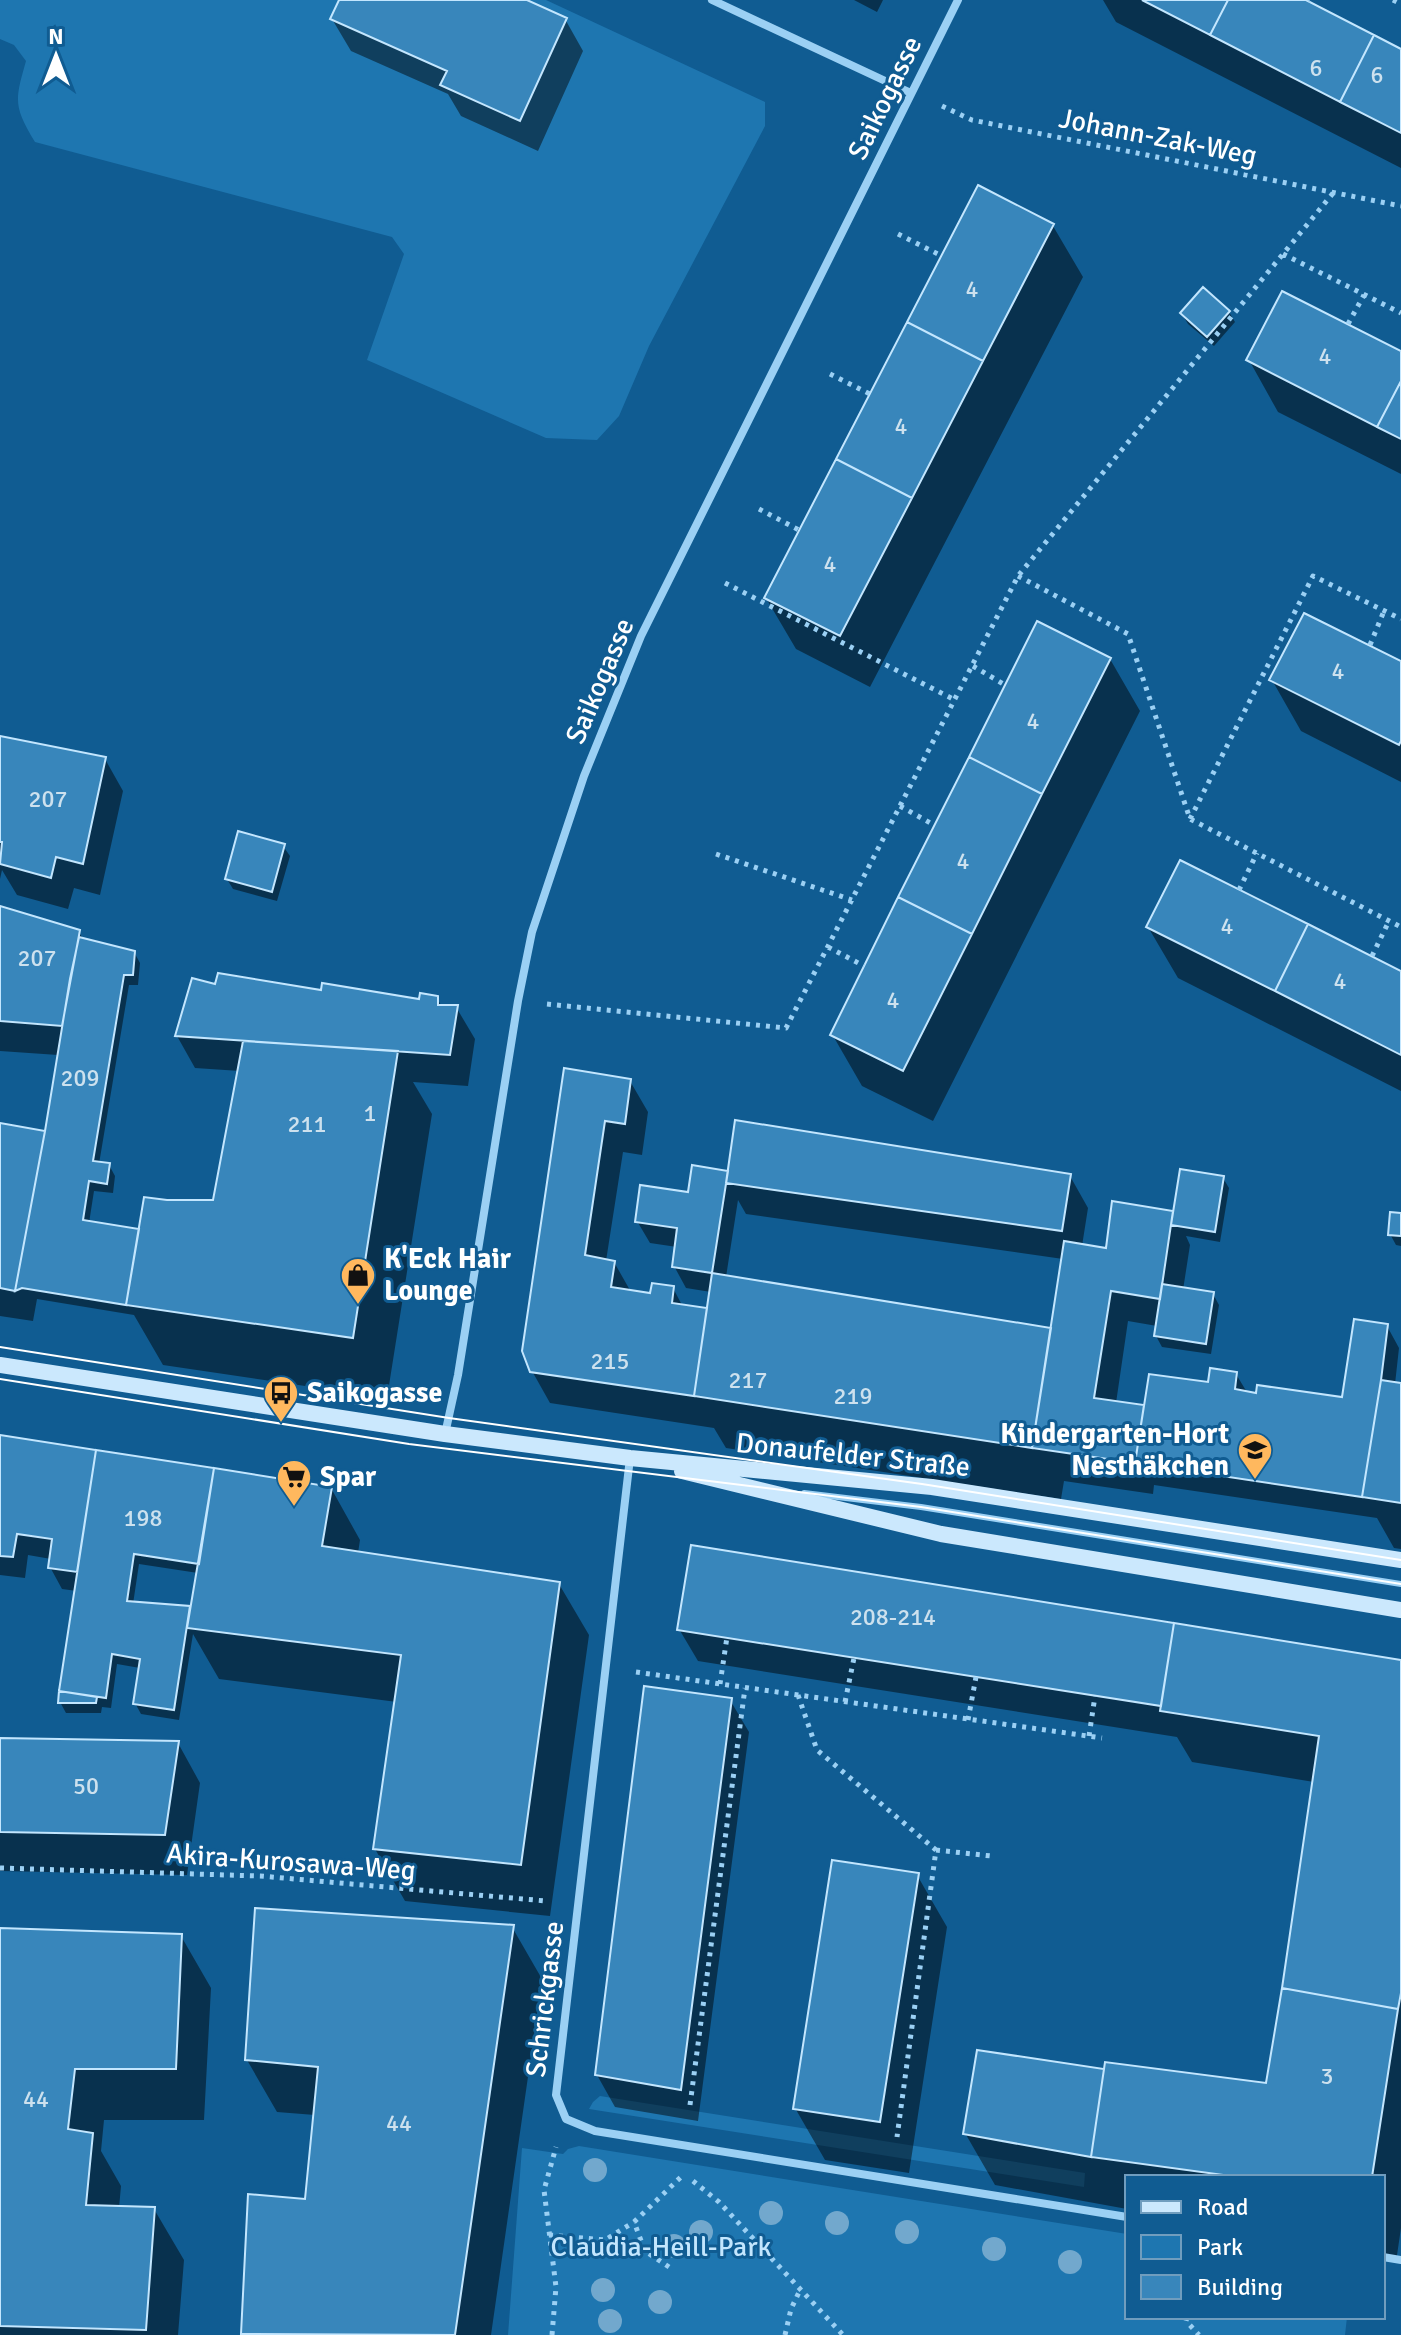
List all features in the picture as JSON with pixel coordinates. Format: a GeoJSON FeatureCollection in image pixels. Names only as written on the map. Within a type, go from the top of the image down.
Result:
{"type":"FeatureCollection","features":[{"type":"Feature","properties":{"kind":"main road","name":"Donaufelder Straße"},"geometry":{"type":"LineString","coordinates":[[0,1365],[445,1434],[630,1458],[932,1487],[1401,1560]]}},
{"type":"Feature","properties":{"kind":"main road","name":"Donaufelder Straße"},"geometry":{"type":"LineString","coordinates":[[630,1458],[941,1534],[1401,1610]]}},
{"type":"Feature","properties":{"kind":"street"},"geometry":{"type":"LineString","coordinates":[[712,0],[911,93]]}},
{"type":"Feature","properties":{"kind":"street","name":"Saikogasse"},"geometry":{"type":"LineString","coordinates":[[445,1434],[458,1375],[518,1001],[532,932],[579,790],[641,636],[958,0]]}},
{"type":"Feature","properties":{"kind":"street","name":"Schrickgasse"},"geometry":{"type":"LineString","coordinates":[[566,2119],[556,2095],[630,1458]]}},
{"type":"Feature","properties":{"kind":"street"},"geometry":{"type":"LineString","coordinates":[[566,2119],[595,2131],[1125,2217]]}},
{"type":"Feature","properties":{"kind":"lane","name":"Donaufelder Straße"},"geometry":{"type":"LineString","coordinates":[[743,1487],[921,1507],[1401,1584]]}},
{"type":"Feature","properties":{"kind":"path"},"geometry":{"type":"LineString","coordinates":[[1393,0],[1401,4]]}},
{"type":"Feature","properties":{"kind":"path","name":"Johann-Zak-Weg"},"geometry":{"type":"LineString","coordinates":[[911,93],[972,120],[1401,206]]}},
{"type":"Feature","properties":{"kind":"path"},"geometry":{"type":"LineString","coordinates":[[518,1001],[786,1028],[1018,576],[1334,192]]}},
{"type":"Feature","properties":{"kind":"path"},"geometry":{"type":"LineString","coordinates":[[898,234],[942,256]]}},
{"type":"Feature","properties":{"kind":"path"},"geometry":{"type":"LineString","coordinates":[[1283,254],[1401,313]]}},
{"type":"Feature","properties":{"kind":"path"},"geometry":{"type":"LineString","coordinates":[[1348,324],[1364,295]]}},
{"type":"Feature","properties":{"kind":"path"},"geometry":{"type":"LineString","coordinates":[[830,374],[870,394]]}},
{"type":"Feature","properties":{"kind":"path"},"geometry":{"type":"LineString","coordinates":[[759,509],[799,530]]}},
{"type":"Feature","properties":{"kind":"path"},"geometry":{"type":"LineString","coordinates":[[1018,576],[1128,634],[1190,819],[1401,927]]}},
{"type":"Feature","properties":{"kind":"path"},"geometry":{"type":"LineString","coordinates":[[1190,819],[1313,576],[1401,619]]}},
{"type":"Feature","properties":{"kind":"path"},"geometry":{"type":"LineString","coordinates":[[725,583],[955,700]]}},
{"type":"Feature","properties":{"kind":"path"},"geometry":{"type":"LineString","coordinates":[[1370,645],[1384,611]]}},
{"type":"Feature","properties":{"kind":"path"},"geometry":{"type":"LineString","coordinates":[[973,666],[1005,685]]}},
{"type":"Feature","properties":{"kind":"path"},"geometry":{"type":"LineString","coordinates":[[900,806],[934,825]]}},
{"type":"Feature","properties":{"kind":"path"},"geometry":{"type":"LineString","coordinates":[[1239,890],[1257,853]]}},
{"type":"Feature","properties":{"kind":"path"},"geometry":{"type":"LineString","coordinates":[[716,854],[852,900]]}},
{"type":"Feature","properties":{"kind":"path"},"geometry":{"type":"LineString","coordinates":[[1372,956],[1389,921]]}},
{"type":"Feature","properties":{"kind":"path"},"geometry":{"type":"LineString","coordinates":[[828,947],[864,966]]}},
{"type":"Feature","properties":{"kind":"path"},"geometry":{"type":"LineString","coordinates":[[720,1684],[727,1637]]}},
{"type":"Feature","properties":{"kind":"path"},"geometry":{"type":"LineString","coordinates":[[845,1702],[854,1658]]}},
{"type":"Feature","properties":{"kind":"path"},"geometry":{"type":"LineString","coordinates":[[606,1668],[1102,1738]]}},
{"type":"Feature","properties":{"kind":"path"},"geometry":{"type":"LineString","coordinates":[[968,1720],[976,1677]]}},
{"type":"Feature","properties":{"kind":"path"},"geometry":{"type":"LineString","coordinates":[[690,2105],[745,1688]]}},
{"type":"Feature","properties":{"kind":"path"},"geometry":{"type":"LineString","coordinates":[[798,1695],[817,1750],[936,1850],[991,1856]]}},
{"type":"Feature","properties":{"kind":"path"},"geometry":{"type":"LineString","coordinates":[[1089,1736],[1095,1696]]}},
{"type":"Feature","properties":{"kind":"path"},"geometry":{"type":"LineString","coordinates":[[897,2137],[936,1850]]}},
{"type":"Feature","properties":{"kind":"path","name":"Akira-Kurosawa-Weg"},"geometry":{"type":"LineString","coordinates":[[0,1868],[260,1876],[578,1904]]}},
{"type":"Feature","properties":{"kind":"path"},"geometry":{"type":"LineString","coordinates":[[552,2335],[556,2287],[544,2190],[557,2146],[574,2149],[566,2119]]}},
{"type":"Feature","properties":{"kind":"path"},"geometry":{"type":"LineString","coordinates":[[549,2235],[605,2240],[634,2222],[684,2174],[719,2202],[843,2335]]}},
{"type":"Feature","properties":{"kind":"path"},"geometry":{"type":"LineString","coordinates":[[634,2222],[645,2251],[669,2267]]}},
{"type":"Feature","properties":{"kind":"path"},"geometry":{"type":"LineString","coordinates":[[785,2335],[791,2309],[801,2288]]}},
{"type":"Feature","properties":{"kind":"path"},"geometry":{"type":"LineString","coordinates":[[1186,2319],[1199,2335]]}},
{"type":"Feature","properties":{"kind":"green space"},"geometry":{"type":"Polygon","coordinates":[[[0,0],[546,0],[765,102],[765,126],[649,346],[619,416],[597,440],[546,438],[367,360],[404,254],[392,237],[35,142],[18,103],[26,61],[14,45],[0,39],[0,0]]]}},
{"type":"Feature","properties":{"kind":"green space"},"geometry":{"type":"Polygon","coordinates":[[[600,2096],[1085,2173],[1084,2187],[589,2109],[600,2096]]]}},
{"type":"Feature","properties":{"kind":"green space","name":"Claudia-Heill-Park"},"geometry":{"type":"Polygon","coordinates":[[[579,2146],[1125,2234],[1125,2319],[1347,2319],[1345,2335],[508,2335],[522,2148],[563,2154],[579,2146]]]}},
{"type":"Feature","properties":{"kind":"building"},"geometry":{"type":"Polygon","coordinates":[[[339,0],[527,0],[567,18],[520,121],[440,85],[447,71],[330,19],[339,0]]]}},
{"type":"Feature","properties":{"kind":"building"},"geometry":{"type":"Polygon","coordinates":[[[1142,0],[1228,0],[1210,35],[1142,0]]]}},
{"type":"Feature","properties":{"kind":"building"},"geometry":{"type":"Polygon","coordinates":[[[1228,0],[1306,0],[1374,35],[1340,102],[1210,35],[1228,0]]]}},
{"type":"Feature","properties":{"kind":"building"},"geometry":{"type":"Polygon","coordinates":[[[1374,35],[1401,49],[1401,133],[1340,102],[1374,35]]]}},
{"type":"Feature","properties":{"kind":"building"},"geometry":{"type":"Polygon","coordinates":[[[978,185],[1054,224],[983,361],[907,322],[978,185]]]}},
{"type":"Feature","properties":{"kind":"building"},"geometry":{"type":"Polygon","coordinates":[[[1203,287],[1230,311],[1207,337],[1180,313],[1203,287]]]}},
{"type":"Feature","properties":{"kind":"building"},"geometry":{"type":"Polygon","coordinates":[[[1282,291],[1401,351],[1401,381],[1377,427],[1246,360],[1282,291]]]}},
{"type":"Feature","properties":{"kind":"building"},"geometry":{"type":"Polygon","coordinates":[[[907,322],[983,361],[912,498],[836,459],[907,322]]]}},
{"type":"Feature","properties":{"kind":"building"},"geometry":{"type":"Polygon","coordinates":[[[1401,381],[1401,439],[1377,427],[1401,381]]]}},
{"type":"Feature","properties":{"kind":"building"},"geometry":{"type":"Polygon","coordinates":[[[836,459],[912,498],[840,636],[764,598],[836,459]]]}},
{"type":"Feature","properties":{"kind":"building"},"geometry":{"type":"Polygon","coordinates":[[[1304,613],[1401,661],[1399,745],[1269,680],[1304,613]]]}},
{"type":"Feature","properties":{"kind":"building"},"geometry":{"type":"Polygon","coordinates":[[[1037,621],[1111,658],[1042,794],[969,757],[1037,621]]]}},
{"type":"Feature","properties":{"kind":"building"},"geometry":{"type":"Polygon","coordinates":[[[0,736],[106,757],[83,864],[56,857],[51,878],[0,864],[0,736]]]}},
{"type":"Feature","properties":{"kind":"building"},"geometry":{"type":"Polygon","coordinates":[[[969,757],[1042,794],[972,934],[898,897],[969,757]]]}},
{"type":"Feature","properties":{"kind":"building"},"geometry":{"type":"Polygon","coordinates":[[[238,831],[285,844],[272,892],[225,879],[238,831]]]}},
{"type":"Feature","properties":{"kind":"building"},"geometry":{"type":"Polygon","coordinates":[[[1180,860],[1308,924],[1275,991],[1146,927],[1180,860]]]}},
{"type":"Feature","properties":{"kind":"building"},"geometry":{"type":"Polygon","coordinates":[[[898,897],[972,934],[903,1071],[830,1035],[898,897]]]}},
{"type":"Feature","properties":{"kind":"building"},"geometry":{"type":"Polygon","coordinates":[[[0,906],[80,930],[62,1026],[0,1021],[0,906]]]}},
{"type":"Feature","properties":{"kind":"building"},"geometry":{"type":"Polygon","coordinates":[[[1308,924],[1401,971],[1401,1055],[1275,991],[1308,924]]]}},
{"type":"Feature","properties":{"kind":"building"},"geometry":{"type":"Polygon","coordinates":[[[79,937],[135,951],[133,975],[124,975],[93,1161],[110,1163],[107,1184],[89,1181],[83,1220],[139,1229],[126,1305],[22,1288],[15,1291],[79,937]]]}},
{"type":"Feature","properties":{"kind":"building"},"geometry":{"type":"Polygon","coordinates":[[[218,973],[321,990],[322,983],[419,999],[420,993],[438,996],[438,1005],[458,1005],[450,1055],[175,1036],[192,978],[215,984],[218,973]]]}},
{"type":"Feature","properties":{"kind":"building"},"geometry":{"type":"Polygon","coordinates":[[[243,1041],[398,1051],[353,1338],[126,1305],[144,1197],[213,1200],[243,1041]]]}},
{"type":"Feature","properties":{"kind":"building"},"geometry":{"type":"Polygon","coordinates":[[[564,1068],[631,1079],[625,1124],[605,1121],[585,1255],[615,1261],[611,1287],[650,1293],[652,1283],[674,1286],[672,1303],[707,1308],[694,1396],[530,1372],[522,1351],[564,1068]]]}},
{"type":"Feature","properties":{"kind":"building"},"geometry":{"type":"Polygon","coordinates":[[[735,1120],[1071,1174],[1062,1231],[726,1183],[735,1120]]]}},
{"type":"Feature","properties":{"kind":"building"},"geometry":{"type":"Polygon","coordinates":[[[0,1123],[45,1131],[15,1291],[0,1288],[0,1123]]]}},
{"type":"Feature","properties":{"kind":"building"},"geometry":{"type":"Polygon","coordinates":[[[692,1165],[728,1171],[712,1273],[672,1267],[677,1228],[635,1222],[640,1185],[688,1192],[692,1165]]]}},
{"type":"Feature","properties":{"kind":"building"},"geometry":{"type":"Polygon","coordinates":[[[1180,1169],[1224,1176],[1215,1232],[1171,1225],[1180,1169]]]}},
{"type":"Feature","properties":{"kind":"building"},"geometry":{"type":"Polygon","coordinates":[[[1112,1201],[1173,1211],[1160,1299],[1111,1291],[1094,1398],[1144,1405],[1135,1463],[1032,1448],[1064,1241],[1106,1248],[1112,1201]]]}},
{"type":"Feature","properties":{"kind":"building"},"geometry":{"type":"Polygon","coordinates":[[[1390,1212],[1401,1213],[1401,1236],[1388,1235],[1390,1212]]]}},
{"type":"Feature","properties":{"kind":"building"},"geometry":{"type":"Polygon","coordinates":[[[712,1273],[1051,1328],[1032,1448],[694,1396],[712,1273]]]}},
{"type":"Feature","properties":{"kind":"building"},"geometry":{"type":"Polygon","coordinates":[[[1162,1284],[1214,1292],[1206,1344],[1154,1336],[1162,1284]]]}},
{"type":"Feature","properties":{"kind":"building"},"geometry":{"type":"Polygon","coordinates":[[[1354,1319],[1388,1324],[1362,1497],[1135,1463],[1149,1374],[1208,1382],[1210,1368],[1237,1372],[1235,1389],[1256,1393],[1257,1385],[1342,1397],[1354,1319]]]}},
{"type":"Feature","properties":{"kind":"building"},"geometry":{"type":"Polygon","coordinates":[[[1381,1380],[1401,1383],[1401,1503],[1362,1497],[1381,1380]]]}},
{"type":"Feature","properties":{"kind":"building"},"geometry":{"type":"Polygon","coordinates":[[[0,1435],[96,1450],[77,1572],[48,1568],[52,1539],[17,1534],[13,1557],[0,1556],[0,1435]]]}},
{"type":"Feature","properties":{"kind":"building"},"geometry":{"type":"Polygon","coordinates":[[[96,1450],[214,1468],[199,1564],[134,1554],[127,1601],[190,1606],[174,1710],[133,1704],[140,1659],[112,1654],[106,1698],[59,1691],[96,1450]]]}},
{"type":"Feature","properties":{"kind":"building"},"geometry":{"type":"Polygon","coordinates":[[[214,1468],[332,1487],[322,1546],[560,1582],[521,1865],[373,1849],[401,1655],[187,1628],[214,1468]]]}},
{"type":"Feature","properties":{"kind":"building"},"geometry":{"type":"Polygon","coordinates":[[[691,1545],[1174,1623],[1161,1706],[677,1630],[691,1545]]]}},
{"type":"Feature","properties":{"kind":"building"},"geometry":{"type":"Polygon","coordinates":[[[1174,1623],[1401,1660],[1401,1993],[1398,2009],[1282,1988],[1319,1736],[1160,1711],[1174,1623]]]}},
{"type":"Feature","properties":{"kind":"building"},"geometry":{"type":"Polygon","coordinates":[[[644,1686],[732,1698],[681,2090],[595,2075],[644,1686]]]}},
{"type":"Feature","properties":{"kind":"building"},"geometry":{"type":"Polygon","coordinates":[[[59,1691],[97,1697],[96,1703],[58,1703],[59,1691]]]}},
{"type":"Feature","properties":{"kind":"building"},"geometry":{"type":"Polygon","coordinates":[[[0,1738],[179,1741],[165,1835],[0,1832],[0,1738]]]}},
{"type":"Feature","properties":{"kind":"building"},"geometry":{"type":"Polygon","coordinates":[[[832,1860],[919,1873],[880,2122],[793,2109],[832,1860]]]}},
{"type":"Feature","properties":{"kind":"building"},"geometry":{"type":"Polygon","coordinates":[[[255,1908],[514,1925],[455,2335],[241,2334],[248,2194],[305,2199],[318,2067],[245,2060],[255,1908]]]}},
{"type":"Feature","properties":{"kind":"building"},"geometry":{"type":"Polygon","coordinates":[[[0,1928],[182,1934],[176,2069],[75,2069],[68,2129],[93,2133],[86,2205],[155,2207],[146,2330],[0,2326],[0,1928]]]}},
{"type":"Feature","properties":{"kind":"building"},"geometry":{"type":"Polygon","coordinates":[[[1282,1988],[1398,2009],[1372,2175],[1223,2175],[1091,2157],[1105,2062],[1266,2083],[1282,1988]]]}},
{"type":"Feature","properties":{"kind":"building"},"geometry":{"type":"Polygon","coordinates":[[[977,2050],[1104,2069],[1091,2157],[963,2134],[977,2050]]]}},
{"type":"Feature","properties":{"kind":"tram line"},"geometry":{"type":"LineString","coordinates":[[0,1347],[449,1418],[922,1484],[1401,1560]]}},
{"type":"Feature","properties":{"kind":"tram line"},"geometry":{"type":"LineString","coordinates":[[0,1379],[409,1444],[921,1507],[1401,1584]]}},
{"type":"Feature","properties":{"kind":"place","name":"K'Eck Hair Lounge"},"geometry":{"type":"Point","coordinates":[358,1306]}},
{"type":"Feature","properties":{"kind":"place","name":"Saikogasse"},"geometry":{"type":"Point","coordinates":[281,1424]}},
{"type":"Feature","properties":{"kind":"place","name":"Kindergarten-Hort Nesthäkchen"},"geometry":{"type":"Point","coordinates":[1255,1481]}},
{"type":"Feature","properties":{"kind":"place","name":"Spar"},"geometry":{"type":"Point","coordinates":[294,1508]}}]}
